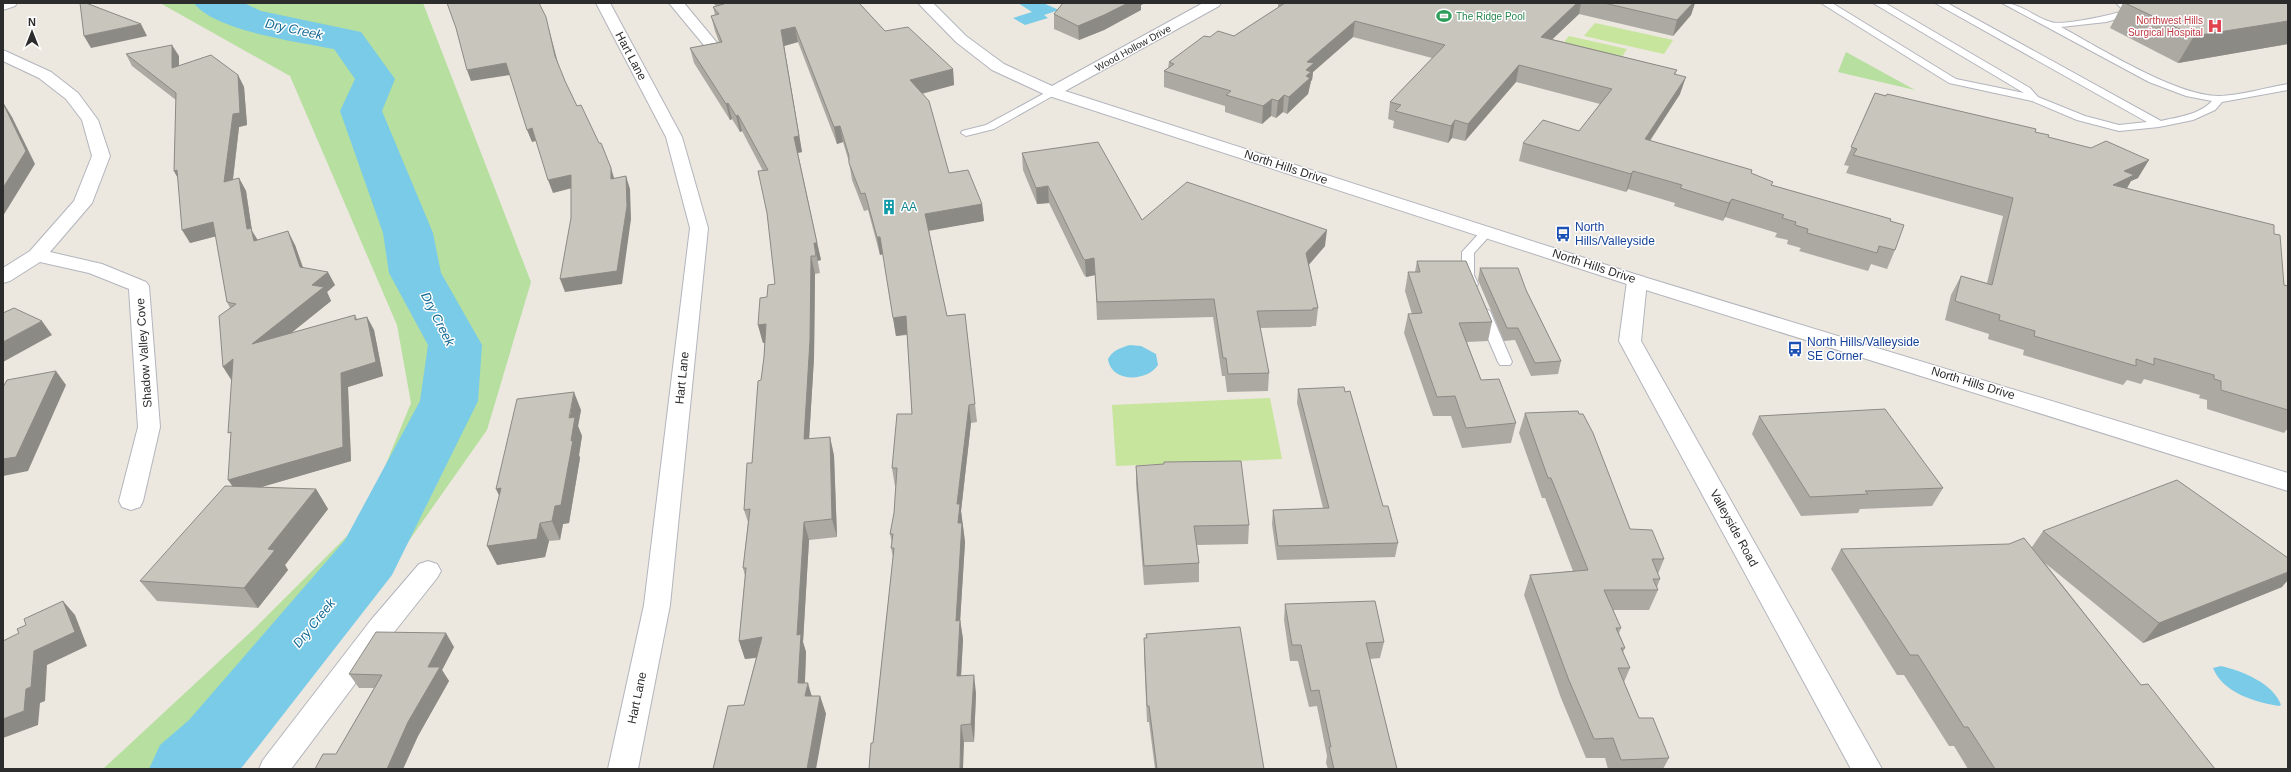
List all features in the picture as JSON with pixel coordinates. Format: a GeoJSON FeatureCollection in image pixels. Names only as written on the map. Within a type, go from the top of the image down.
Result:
{"type":"FeatureCollection","features":[{"type":"Feature","properties":{"kind":"street"},"geometry":{"type":"LineString","coordinates":[[3,6],[10,3]]}},
{"type":"Feature","properties":{"kind":"street","name":"Hart Lane"},"geometry":{"type":"LineString","coordinates":[[603,3],[674,137],[698,228],[657,605],[623,769]]}},
{"type":"Feature","properties":{"kind":"street"},"geometry":{"type":"LineString","coordinates":[[676,3],[713,47]]}},
{"type":"Feature","properties":{"kind":"street","name":"North Hills Drive"},"geometry":{"type":"LineString","coordinates":[[925,3],[961,39],[998,67],[1052,92],[1488,231],[1637,281],[1811,333],[2288,482]]}},
{"type":"Feature","properties":{"kind":"street","name":"Wood Hollow Drive"},"geometry":{"type":"LineString","coordinates":[[1052,92],[1207,5]]}},
{"type":"Feature","properties":{"kind":"street"},"geometry":{"type":"LineString","coordinates":[[3,55],[46,75],[72,96],[90,120],[101,156],[83,203],[37,255],[3,277]]}},
{"type":"Feature","properties":{"kind":"street","name":"Shadow Valley Cove"},"geometry":{"type":"LineString","coordinates":[[37,255],[95,268],[139,286],[149,427],[130,501]]}},
{"type":"Feature","properties":{"kind":"street","name":"Valleyside Road"},"geometry":{"type":"LineString","coordinates":[[1637,281],[1630,341],[1867,769]]}},
{"type":"Feature","properties":{"kind":"street"},"geometry":{"type":"LineString","coordinates":[[274,769],[381,628],[428,571]]}},
{"type":"Feature","properties":{"kind":"lane"},"geometry":{"type":"LineString","coordinates":[[1826,3],[1953,81],[2035,99],[2081,118],[2119,128],[2159,124],[2193,117],[2211,108],[2219,99]]}},
{"type":"Feature","properties":{"kind":"lane"},"geometry":{"type":"LineString","coordinates":[[1878,3],[2026,90],[2035,99]]}},
{"type":"Feature","properties":{"kind":"lane"},"geometry":{"type":"LineString","coordinates":[[1940,3],[2159,124]]}},
{"type":"Feature","properties":{"kind":"lane"},"geometry":{"type":"LineString","coordinates":[[2007,3],[2153,80],[2190,94],[2219,99],[2288,87]]}},
{"type":"Feature","properties":{"kind":"lane"},"geometry":{"type":"LineString","coordinates":[[2050,26],[2106,19],[2131,12],[2121,3]]}},
{"type":"Feature","properties":{"kind":"lane"},"geometry":{"type":"LineString","coordinates":[[966,133],[990,127],[1052,92]]}},
{"type":"Feature","properties":{"kind":"lane"},"geometry":{"type":"LineString","coordinates":[[1488,231],[1468,252],[1468,275],[1505,362]]}},
{"type":"Feature","properties":{"kind":"green space"},"geometry":{"type":"Polygon","coordinates":[[[160,3],[423,3],[531,282],[487,430],[363,606],[223,769],[103,769],[254,629],[363,520],[411,403],[397,325],[290,76],[160,3]]]}},
{"type":"Feature","properties":{"kind":"green space"},"geometry":{"type":"Polygon","coordinates":[[[1595,23],[1673,40],[1664,54],[1584,36],[1595,23]]]}},
{"type":"Feature","properties":{"kind":"green space"},"geometry":{"type":"Polygon","coordinates":[[[1569,36],[1627,49],[1614,69],[1554,55],[1569,36]]]}},
{"type":"Feature","properties":{"kind":"green space"},"geometry":{"type":"Polygon","coordinates":[[[1846,52],[1915,90],[1838,72],[1846,52]]]}},
{"type":"Feature","properties":{"kind":"green space"},"geometry":{"type":"Polygon","coordinates":[[[1270,398],[1282,459],[1116,466],[1112,405],[1270,398]]]}},
{"type":"Feature","properties":{"kind":"water"},"geometry":{"type":"Polygon","coordinates":[[[1018,3],[1043,3],[1059,10],[1044,15],[1048,18],[1025,25],[1013,18],[1032,12],[1018,3]]]}},
{"type":"Feature","properties":{"kind":"water"},"geometry":{"type":"Polygon","coordinates":[[[1130,345],[1141,346],[1156,354],[1158,365],[1153,371],[1146,375],[1130,377],[1122,376],[1111,367],[1108,359],[1110,356],[1120,348],[1130,345]]]}},
{"type":"Feature","properties":{"kind":"water"},"geometry":{"type":"Polygon","coordinates":[[[2221,666],[2238,671],[2264,684],[2277,697],[2281,705],[2279,706],[2250,699],[2232,690],[2224,684],[2213,668],[2221,666]]]}},
{"type":"Feature","properties":{"kind":"building"},"geometry":{"type":"Polygon","coordinates":[[[80,3],[86,3],[141,24],[84,36],[80,3]]]}},
{"type":"Feature","properties":{"kind":"building"},"geometry":{"type":"Polygon","coordinates":[[[447,3],[539,3],[546,17],[555,56],[565,81],[577,106],[581,105],[599,143],[601,143],[611,168],[611,179],[626,176],[627,206],[617,271],[560,279],[571,218],[571,175],[548,180],[532,128],[527,130],[506,63],[467,70],[456,28],[447,3]]]}},
{"type":"Feature","properties":{"kind":"building"},"geometry":{"type":"Polygon","coordinates":[[[723,3],[859,3],[885,31],[908,27],[953,69],[910,80],[929,101],[949,173],[968,170],[982,204],[925,214],[947,316],[965,314],[975,404],[969,405],[957,504],[960,504],[958,523],[962,523],[956,621],[960,620],[957,676],[974,675],[971,724],[961,725],[960,769],[869,769],[894,548],[891,548],[893,534],[890,534],[894,513],[897,468],[892,468],[897,414],[912,414],[906,316],[893,318],[880,237],[877,237],[865,193],[861,194],[849,163],[849,156],[840,126],[834,127],[795,27],[781,30],[799,136],[794,137],[817,243],[814,243],[816,256],[811,256],[810,340],[804,439],[830,437],[832,519],[804,522],[797,635],[801,634],[798,683],[808,683],[805,696],[820,696],[807,769],[713,769],[728,706],[744,705],[762,637],[739,641],[746,568],[743,568],[750,509],[744,510],[747,463],[752,463],[758,381],[761,380],[764,357],[766,324],[758,325],[760,298],[767,297],[768,285],[775,284],[767,213],[758,171],[768,170],[738,115],[736,116],[728,103],[726,104],[690,48],[722,42],[711,16],[719,14],[713,7],[724,4],[723,3]]]}},
{"type":"Feature","properties":{"kind":"building"},"geometry":{"type":"Polygon","coordinates":[[[1063,3],[1128,3],[1078,26],[1054,14],[1063,3]]]}},
{"type":"Feature","properties":{"kind":"building"},"geometry":{"type":"Polygon","coordinates":[[[1285,3],[1577,3],[1541,37],[1677,70],[1674,74],[1686,77],[1645,139],[1752,170],[1751,173],[1773,182],[1771,185],[1891,219],[1890,221],[1904,225],[1895,250],[1879,246],[1877,253],[1807,233],[1808,229],[1795,225],[1796,222],[1782,218],[1784,215],[1732,199],[1729,203],[1680,188],[1682,185],[1633,171],[1631,174],[1523,143],[1543,120],[1579,131],[1612,89],[1519,65],[1468,124],[1455,120],[1451,126],[1395,111],[1401,105],[1390,102],[1445,45],[1355,21],[1307,62],[1314,63],[1306,70],[1311,72],[1306,76],[1310,78],[1289,97],[1284,95],[1278,101],[1272,99],[1263,106],[1226,95],[1231,91],[1164,71],[1174,64],[1169,62],[1204,36],[1210,37],[1218,31],[1234,36],[1285,3]]]}},
{"type":"Feature","properties":{"kind":"building"},"geometry":{"type":"Polygon","coordinates":[[[1604,3],[1693,3],[1677,20],[1604,3]]]}},
{"type":"Feature","properties":{"kind":"building"},"geometry":{"type":"Polygon","coordinates":[[[2125,3],[2288,3],[2288,21],[2194,36],[2125,3]]]}},
{"type":"Feature","properties":{"kind":"building"},"geometry":{"type":"Polygon","coordinates":[[[172,45],[172,68],[211,55],[238,75],[240,113],[233,114],[224,182],[239,178],[247,229],[251,228],[254,241],[288,231],[300,267],[328,272],[312,285],[324,287],[252,344],[355,315],[355,320],[367,317],[376,362],[341,373],[343,447],[228,480],[231,432],[228,433],[233,359],[223,367],[219,316],[236,304],[227,302],[213,222],[182,230],[177,170],[174,171],[176,93],[126,54],[172,45]]]}},
{"type":"Feature","properties":{"kind":"building"},"geometry":{"type":"Polygon","coordinates":[[[1875,93],[1886,96],[1887,94],[2036,129],[2035,132],[2049,135],[2048,137],[2091,148],[2106,141],[2149,160],[2124,171],[2134,175],[2113,185],[2274,225],[2274,234],[2280,235],[2284,285],[2288,286],[2288,410],[2221,390],[2221,381],[2214,379],[2214,375],[2154,358],[2154,365],[2136,359],[2136,366],[2034,336],[2035,331],[1999,320],[2000,315],[1955,301],[1961,276],[1992,285],[2013,198],[1853,155],[1857,149],[1851,147],[1875,93]]]}},
{"type":"Feature","properties":{"kind":"building"},"geometry":{"type":"Polygon","coordinates":[[[3,103],[26,151],[3,188],[3,103]]]}},
{"type":"Feature","properties":{"kind":"building"},"geometry":{"type":"Polygon","coordinates":[[[1098,142],[1142,220],[1187,182],[1327,230],[1306,253],[1318,308],[1313,308],[1313,310],[1257,311],[1269,373],[1228,374],[1226,358],[1223,358],[1214,299],[1097,302],[1094,258],[1085,260],[1083,258],[1048,186],[1036,188],[1022,153],[1098,142]]]}},
{"type":"Feature","properties":{"kind":"building"},"geometry":{"type":"Polygon","coordinates":[[[1417,261],[1466,261],[1492,322],[1459,323],[1481,380],[1499,379],[1516,423],[1466,428],[1455,396],[1437,397],[1408,314],[1422,313],[1408,272],[1420,272],[1417,261]]]}},
{"type":"Feature","properties":{"kind":"building"},"geometry":{"type":"Polygon","coordinates":[[[1480,268],[1518,268],[1526,290],[1561,361],[1535,363],[1518,328],[1507,328],[1480,268]]]}},
{"type":"Feature","properties":{"kind":"building"},"geometry":{"type":"Polygon","coordinates":[[[14,308],[42,321],[3,342],[3,313],[14,308]]]}},
{"type":"Feature","properties":{"kind":"building"},"geometry":{"type":"Polygon","coordinates":[[[56,371],[16,457],[3,459],[3,387],[7,380],[56,371]]]}},
{"type":"Feature","properties":{"kind":"building"},"geometry":{"type":"Polygon","coordinates":[[[1344,387],[1345,392],[1350,391],[1383,506],[1388,506],[1398,543],[1278,546],[1273,510],[1329,508],[1298,389],[1344,387]]]}},
{"type":"Feature","properties":{"kind":"building"},"geometry":{"type":"Polygon","coordinates":[[[574,392],[569,418],[575,417],[571,441],[573,440],[561,505],[555,506],[552,521],[540,523],[537,539],[487,546],[501,488],[496,489],[517,399],[574,392]]]}},
{"type":"Feature","properties":{"kind":"building"},"geometry":{"type":"Polygon","coordinates":[[[1885,409],[1943,488],[1865,491],[1868,494],[1810,497],[1759,416],[1885,409]]]}},
{"type":"Feature","properties":{"kind":"building"},"geometry":{"type":"Polygon","coordinates":[[[1578,411],[1579,414],[1583,414],[1593,433],[1630,529],[1652,530],[1664,559],[1652,559],[1660,579],[1653,579],[1658,590],[1604,590],[1621,628],[1616,628],[1625,648],[1621,648],[1630,668],[1618,668],[1639,718],[1653,718],[1669,758],[1621,760],[1613,738],[1594,739],[1568,678],[1530,575],[1588,570],[1551,478],[1548,478],[1525,413],[1578,411]]]}},
{"type":"Feature","properties":{"kind":"building"},"geometry":{"type":"Polygon","coordinates":[[[1241,461],[1249,525],[1194,526],[1199,563],[1144,566],[1136,466],[1164,464],[1164,462],[1241,461]]]}},
{"type":"Feature","properties":{"kind":"building"},"geometry":{"type":"Polygon","coordinates":[[[2177,480],[2288,558],[2288,572],[2159,623],[2043,531],[2177,480]]]}},
{"type":"Feature","properties":{"kind":"building"},"geometry":{"type":"Polygon","coordinates":[[[225,486],[316,489],[268,549],[275,550],[244,588],[140,581],[225,486]]]}},
{"type":"Feature","properties":{"kind":"building"},"geometry":{"type":"Polygon","coordinates":[[[2024,538],[2141,685],[2148,684],[2215,769],[1995,769],[1968,727],[1964,727],[1918,655],[1910,655],[1841,549],[2009,544],[2024,538]]]}},
{"type":"Feature","properties":{"kind":"building"},"geometry":{"type":"Polygon","coordinates":[[[63,601],[75,632],[34,651],[31,687],[26,689],[24,711],[3,719],[3,641],[19,633],[17,629],[26,625],[24,619],[63,601]]]}},
{"type":"Feature","properties":{"kind":"building"},"geometry":{"type":"Polygon","coordinates":[[[1375,601],[1384,642],[1366,643],[1397,769],[1334,769],[1319,690],[1311,691],[1301,645],[1292,645],[1285,604],[1375,601]]]}},
{"type":"Feature","properties":{"kind":"building"},"geometry":{"type":"Polygon","coordinates":[[[1240,627],[1264,769],[1157,769],[1149,706],[1147,706],[1144,638],[1147,638],[1146,634],[1240,627]]]}},
{"type":"Feature","properties":{"kind":"building"},"geometry":{"type":"Polygon","coordinates":[[[376,632],[446,633],[428,667],[440,667],[408,722],[387,769],[315,769],[323,754],[336,754],[382,675],[349,674],[376,632]]]}},
{"type":"Feature","properties":{"kind":"waterway","name":"Dry Creek"},"geometry":{"type":"LineString","coordinates":[[187,769],[216,743],[369,557],[449,401],[455,345],[415,273],[408,233],[361,111],[375,79],[347,40],[250,20],[213,3]]}},
{"type":"Feature","properties":{"kind":"place","name":"The Ridge Pool"},"geometry":{"type":"Point","coordinates":[1444,16]}},
{"type":"Feature","properties":{"kind":"place","name":"Northwest Hills Surgical Hospital"},"geometry":{"type":"Point","coordinates":[2215,26]}},
{"type":"Feature","properties":{"kind":"place","name":"AA"},"geometry":{"type":"Point","coordinates":[889,207]}},
{"type":"Feature","properties":{"kind":"place","name":"North Hills/Valleyside"},"geometry":{"type":"Point","coordinates":[1563,234]}},
{"type":"Feature","properties":{"kind":"place","name":"North Hills/Valleyside SE Corner"},"geometry":{"type":"Point","coordinates":[1795,349]}}]}
